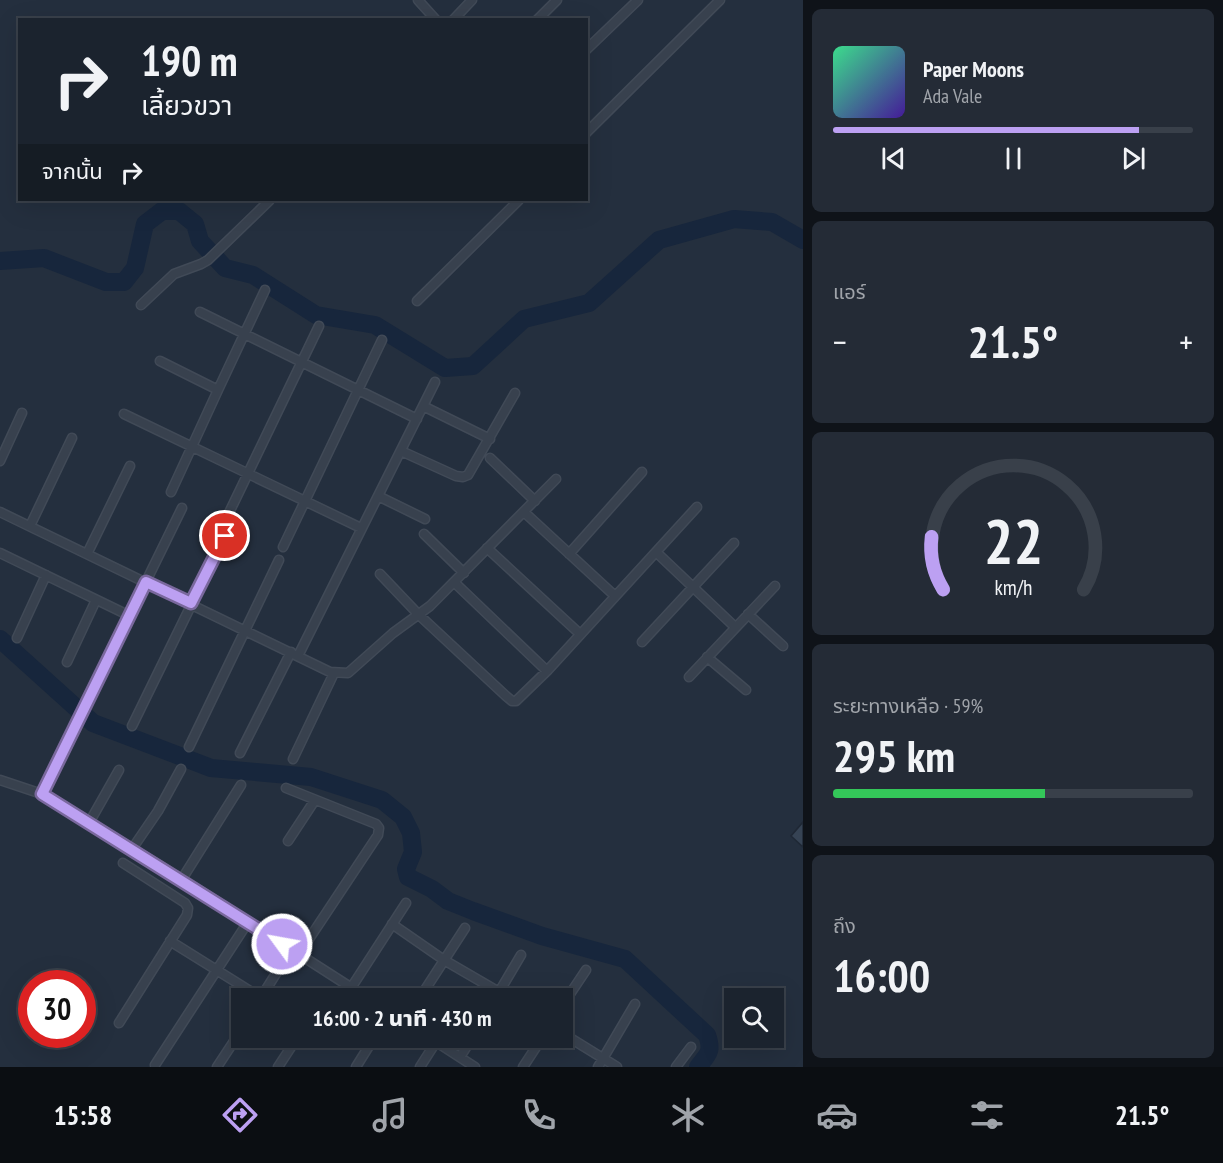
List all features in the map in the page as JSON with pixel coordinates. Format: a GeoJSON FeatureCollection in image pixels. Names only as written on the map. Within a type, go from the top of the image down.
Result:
{"type":"FeatureCollection","features":[{"type":"Feature","properties":{"kind":"street"},"geometry":{"type":"LineString","coordinates":[[418,0],[434,18]]}},
{"type":"Feature","properties":{"kind":"street"},"geometry":{"type":"LineString","coordinates":[[455,18],[472,0]]}},
{"type":"Feature","properties":{"kind":"street"},"geometry":{"type":"LineString","coordinates":[[539,18],[557,0]]}},
{"type":"Feature","properties":{"kind":"street"},"geometry":{"type":"LineString","coordinates":[[588,48],[638,0]]}},
{"type":"Feature","properties":{"kind":"street"},"geometry":{"type":"LineString","coordinates":[[588,131],[720,0]]}},
{"type":"Feature","properties":{"kind":"street"},"geometry":{"type":"LineString","coordinates":[[141,305],[174,274],[208,260],[269,201]]}},
{"type":"Feature","properties":{"kind":"street"},"geometry":{"type":"LineString","coordinates":[[417,301],[518,201]]}},
{"type":"Feature","properties":{"kind":"street"},"geometry":{"type":"LineString","coordinates":[[171,492],[266,290]]}},
{"type":"Feature","properties":{"kind":"street"},"geometry":{"type":"LineString","coordinates":[[200,312],[417,419]]}},
{"type":"Feature","properties":{"kind":"street"},"geometry":{"type":"LineString","coordinates":[[226,519],[319,326]]}},
{"type":"Feature","properties":{"kind":"street"},"geometry":{"type":"LineString","coordinates":[[283,547],[382,340]]}},
{"type":"Feature","properties":{"kind":"street"},"geometry":{"type":"LineString","coordinates":[[160,361],[218,390]]}},
{"type":"Feature","properties":{"kind":"street"},"geometry":{"type":"LineString","coordinates":[[240,753],[378,496],[435,382]]}},
{"type":"Feature","properties":{"kind":"street"},"geometry":{"type":"LineString","coordinates":[[401,451],[456,476],[468,475],[515,393]]}},
{"type":"Feature","properties":{"kind":"street"},"geometry":{"type":"LineString","coordinates":[[423,406],[490,439]]}},
{"type":"Feature","properties":{"kind":"street"},"geometry":{"type":"LineString","coordinates":[[0,461],[22,413]]}},
{"type":"Feature","properties":{"kind":"street"},"geometry":{"type":"LineString","coordinates":[[124,414],[361,528]]}},
{"type":"Feature","properties":{"kind":"street"},"geometry":{"type":"LineString","coordinates":[[30,526],[72,438]]}},
{"type":"Feature","properties":{"kind":"street"},"geometry":{"type":"LineString","coordinates":[[490,458],[535,501]]}},
{"type":"Feature","properties":{"kind":"street"},"geometry":{"type":"LineString","coordinates":[[87,554],[130,466]]}},
{"type":"Feature","properties":{"kind":"street"},"geometry":{"type":"LineString","coordinates":[[569,554],[642,472]]}},
{"type":"Feature","properties":{"kind":"street"},"geometry":{"type":"LineString","coordinates":[[0,512],[334,673],[348,673],[455,583],[556,479]]}},
{"type":"Feature","properties":{"kind":"street"},"geometry":{"type":"LineString","coordinates":[[378,496],[425,519]]}},
{"type":"Feature","properties":{"kind":"street"},"geometry":{"type":"LineString","coordinates":[[380,574],[419,615],[512,701],[519,699],[547,671],[697,507]]}},
{"type":"Feature","properties":{"kind":"street"},"geometry":{"type":"LineString","coordinates":[[42,794],[182,508]]}},
{"type":"Feature","properties":{"kind":"street"},"geometry":{"type":"LineString","coordinates":[[524,512],[615,596]]}},
{"type":"Feature","properties":{"kind":"street"},"geometry":{"type":"LineString","coordinates":[[424,534],[464,573]]}},
{"type":"Feature","properties":{"kind":"street"},"geometry":{"type":"LineString","coordinates":[[132,726],[225,536]]}},
{"type":"Feature","properties":{"kind":"street"},"geometry":{"type":"LineString","coordinates":[[642,642],[734,543]]}},
{"type":"Feature","properties":{"kind":"street"},"geometry":{"type":"LineString","coordinates":[[487,548],[580,634]]}},
{"type":"Feature","properties":{"kind":"street"},"geometry":{"type":"LineString","coordinates":[[656,552],[735,627]]}},
{"type":"Feature","properties":{"kind":"street"},"geometry":{"type":"LineString","coordinates":[[0,553],[130,616]]}},
{"type":"Feature","properties":{"kind":"street"},"geometry":{"type":"LineString","coordinates":[[189,747],[279,561]]}},
{"type":"Feature","properties":{"kind":"street"},"geometry":{"type":"LineString","coordinates":[[17,638],[46,575]]}},
{"type":"Feature","properties":{"kind":"street"},"geometry":{"type":"LineString","coordinates":[[455,583],[547,671]]}},
{"type":"Feature","properties":{"kind":"street"},"geometry":{"type":"LineString","coordinates":[[689,677],[774,586]]}},
{"type":"Feature","properties":{"kind":"street"},"geometry":{"type":"LineString","coordinates":[[67,662],[96,600]]}},
{"type":"Feature","properties":{"kind":"street"},"geometry":{"type":"LineString","coordinates":[[748,614],[783,646]]}},
{"type":"Feature","properties":{"kind":"street"},"geometry":{"type":"LineString","coordinates":[[707,657],[746,690]]}},
{"type":"Feature","properties":{"kind":"street"},"geometry":{"type":"LineString","coordinates":[[293,759],[334,673]]}},
{"type":"Feature","properties":{"kind":"street"},"geometry":{"type":"LineString","coordinates":[[132,849],[158,811],[181,769]]}},
{"type":"Feature","properties":{"kind":"street"},"geometry":{"type":"LineString","coordinates":[[89,823],[119,770]]}},
{"type":"Feature","properties":{"kind":"street"},"geometry":{"type":"LineString","coordinates":[[0,780],[42,794],[182,879],[351,988],[406,903]]}},
{"type":"Feature","properties":{"kind":"street"},"geometry":{"type":"LineString","coordinates":[[182,879],[241,785]]}},
{"type":"Feature","properties":{"kind":"street"},"geometry":{"type":"LineString","coordinates":[[286,788],[376,824],[379,828],[378,835],[299,954]]}},
{"type":"Feature","properties":{"kind":"street"},"geometry":{"type":"LineString","coordinates":[[288,841],[315,800]]}},
{"type":"Feature","properties":{"kind":"street"},"geometry":{"type":"LineString","coordinates":[[119,1023],[187,915],[189,908],[185,903],[123,863]]}},
{"type":"Feature","properties":{"kind":"street"},"geometry":{"type":"LineString","coordinates":[[155,1065],[248,922]]}},
{"type":"Feature","properties":{"kind":"street"},"geometry":{"type":"LineString","coordinates":[[392,924],[487,988]]}},
{"type":"Feature","properties":{"kind":"street"},"geometry":{"type":"LineString","coordinates":[[426,988],[465,928]]}},
{"type":"Feature","properties":{"kind":"street"},"geometry":{"type":"LineString","coordinates":[[170,941],[246,988]]}},
{"type":"Feature","properties":{"kind":"street"},"geometry":{"type":"LineString","coordinates":[[502,988],[521,955]]}},
{"type":"Feature","properties":{"kind":"street"},"geometry":{"type":"LineString","coordinates":[[268,988],[282,964]]}},
{"type":"Feature","properties":{"kind":"street"},"geometry":{"type":"LineString","coordinates":[[573,990],[586,970]]}},
{"type":"Feature","properties":{"kind":"street"},"geometry":{"type":"LineString","coordinates":[[598,1067],[635,1004]]}},
{"type":"Feature","properties":{"kind":"street"},"geometry":{"type":"LineString","coordinates":[[573,1040],[617,1067]]}},
{"type":"Feature","properties":{"kind":"street"},"geometry":{"type":"LineString","coordinates":[[217,1067],[231,1046]]}},
{"type":"Feature","properties":{"kind":"street"},"geometry":{"type":"LineString","coordinates":[[676,1067],[691,1047]]}},
{"type":"Feature","properties":{"kind":"street"},"geometry":{"type":"LineString","coordinates":[[278,1067],[290,1048]]}},
{"type":"Feature","properties":{"kind":"street"},"geometry":{"type":"LineString","coordinates":[[356,1067],[368,1048]]}},
{"type":"Feature","properties":{"kind":"street"},"geometry":{"type":"LineString","coordinates":[[420,1067],[429,1048]]}},
{"type":"Feature","properties":{"kind":"street"},"geometry":{"type":"LineString","coordinates":[[446,1048],[475,1067]]}},
{"type":"Feature","properties":{"kind":"street"},"geometry":{"type":"LineString","coordinates":[[460,1057],[466,1048]]}},
{"type":"Feature","properties":{"kind":"street"},"geometry":{"type":"LineString","coordinates":[[523,1067],[535,1048]]}},
{"type":"Feature","properties":{"kind":"building"},"geometry":{"type":"Polygon","coordinates":[[[803,822],[803,847],[791,836],[803,822]]]}},
{"type":"Feature","properties":{"kind":"waterway"},"geometry":{"type":"LineString","coordinates":[[0,261],[44,258],[106,282],[124,282],[135,268],[145,224],[162,211],[179,211],[195,224],[200,241],[225,268],[253,275],[316,315],[375,325],[445,368],[473,366],[524,319],[589,303],[659,240],[734,219],[772,222],[803,240]]}},
{"type":"Feature","properties":{"kind":"waterway"},"geometry":{"type":"LineString","coordinates":[[0,639],[93,723],[211,768],[311,777],[382,800],[403,817],[411,833],[413,852],[406,869],[408,877],[432,889],[448,901],[473,911],[542,936],[625,959],[707,1035],[710,1045],[698,1067]]}},
{"type":"Feature","properties":{"kind":"route"},"geometry":{"type":"LineString","coordinates":[[225,536],[191,603],[146,582],[42,794],[182,879],[282,944]]}}]}
